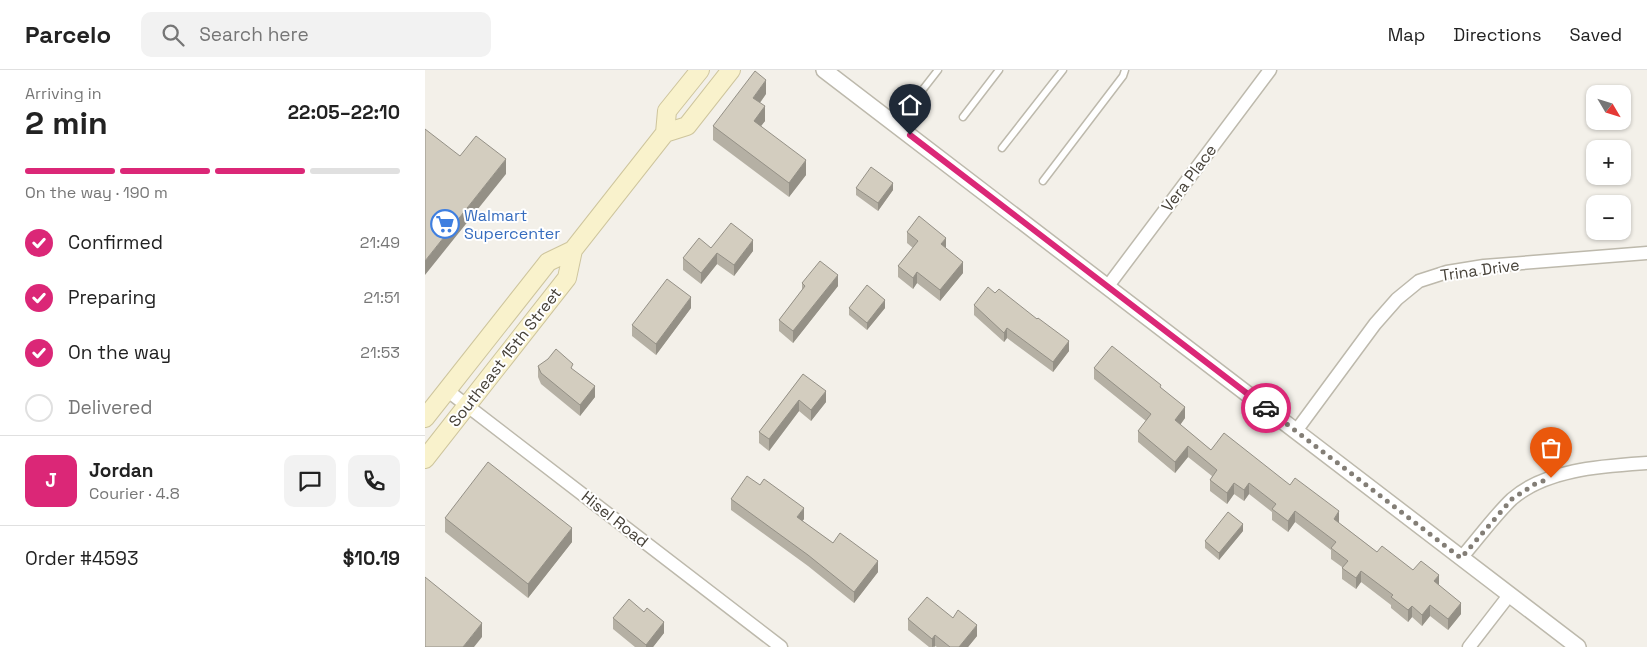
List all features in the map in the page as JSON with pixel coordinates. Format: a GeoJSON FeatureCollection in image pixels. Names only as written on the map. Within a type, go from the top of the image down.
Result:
{"type":"FeatureCollection","features":[{"type":"Feature","properties":{"kind":"main road","name":"Southeast 15th Street"},"geometry":{"type":"LineString","coordinates":[[425,459],[567,278],[573,250],[665,133],[667,111],[700,70]]}},
{"type":"Feature","properties":{"kind":"main road"},"geometry":{"type":"LineString","coordinates":[[665,133],[687,126],[731,70]]}},
{"type":"Feature","properties":{"kind":"main road","name":"Southeast 15th Street"},"geometry":{"type":"LineString","coordinates":[[425,418],[548,262],[573,250]]}},
{"type":"Feature","properties":{"kind":"street"},"geometry":{"type":"LineString","coordinates":[[824,70],[1578,647]]}},
{"type":"Feature","properties":{"kind":"street","name":"Vera Place"},"geometry":{"type":"LineString","coordinates":[[1108,286],[1270,70]]}},
{"type":"Feature","properties":{"kind":"street","name":"Trina Drive"},"geometry":{"type":"LineString","coordinates":[[1297,432],[1375,324],[1397,299],[1419,281],[1447,272],[1484,266],[1647,253]]}},
{"type":"Feature","properties":{"kind":"street","name":"Hisel Road"},"geometry":{"type":"LineString","coordinates":[[448,391],[781,647]]}},
{"type":"Feature","properties":{"kind":"street"},"geometry":{"type":"LineString","coordinates":[[1461,558],[1512,499],[1535,484],[1568,472],[1647,463]]}},
{"type":"Feature","properties":{"kind":"street"},"geometry":{"type":"LineString","coordinates":[[1469,647],[1510,594]]}},
{"type":"Feature","properties":{"kind":"lane"},"geometry":{"type":"LineString","coordinates":[[896,124],[938,70]]}},
{"type":"Feature","properties":{"kind":"lane"},"geometry":{"type":"LineString","coordinates":[[963,117],[999,70]]}},
{"type":"Feature","properties":{"kind":"lane"},"geometry":{"type":"LineString","coordinates":[[1002,148],[1063,70]]}},
{"type":"Feature","properties":{"kind":"lane"},"geometry":{"type":"LineString","coordinates":[[1043,181],[1123,76],[1125,70]]}},
{"type":"Feature","properties":{"kind":"building"},"geometry":{"type":"Polygon","coordinates":[[[755,71],[766,80],[753,98],[765,106],[754,121],[806,160],[789,183],[713,126],[755,71]]]}},
{"type":"Feature","properties":{"kind":"building","name":"Walmart Supercenter"},"geometry":{"type":"Polygon","coordinates":[[[425,129],[460,156],[476,136],[506,159],[425,261],[425,129]]]}},
{"type":"Feature","properties":{"kind":"building"},"geometry":{"type":"Polygon","coordinates":[[[871,167],[893,183],[878,203],[856,188],[871,167]]]}},
{"type":"Feature","properties":{"kind":"building"},"geometry":{"type":"Polygon","coordinates":[[[919,216],[946,238],[941,244],[963,262],[940,290],[917,272],[913,278],[898,266],[918,241],[907,232],[919,216]]]}},
{"type":"Feature","properties":{"kind":"building"},"geometry":{"type":"Polygon","coordinates":[[[731,223],[753,240],[734,265],[717,253],[701,273],[683,258],[699,238],[711,248],[731,223]]]}},
{"type":"Feature","properties":{"kind":"building"},"geometry":{"type":"Polygon","coordinates":[[[820,261],[838,275],[793,331],[779,320],[805,286],[802,283],[820,261]]]}},
{"type":"Feature","properties":{"kind":"building"},"geometry":{"type":"Polygon","coordinates":[[[667,279],[691,297],[656,344],[632,325],[667,279]]]}},
{"type":"Feature","properties":{"kind":"building"},"geometry":{"type":"Polygon","coordinates":[[[867,285],[885,300],[867,323],[849,308],[867,285]]]}},
{"type":"Feature","properties":{"kind":"building"},"geometry":{"type":"Polygon","coordinates":[[[988,287],[995,293],[999,289],[1069,341],[1053,362],[1007,328],[1004,333],[974,305],[988,287]]]}},
{"type":"Feature","properties":{"kind":"building"},"geometry":{"type":"Polygon","coordinates":[[[1112,346],[1185,407],[1175,420],[1211,450],[1224,433],[1290,485],[1295,478],[1339,511],[1334,519],[1377,552],[1382,546],[1413,570],[1421,561],[1439,575],[1434,581],[1461,603],[1448,619],[1430,605],[1422,615],[1412,606],[1408,610],[1391,597],[1393,595],[1361,571],[1356,578],[1342,568],[1348,561],[1331,548],[1336,542],[1295,511],[1288,521],[1272,509],[1276,504],[1249,483],[1244,490],[1234,483],[1227,493],[1210,480],[1217,470],[1188,446],[1175,462],[1138,431],[1151,414],[1094,368],[1112,346]]]}},
{"type":"Feature","properties":{"kind":"building"},"geometry":{"type":"Polygon","coordinates":[[[556,349],[573,364],[571,368],[595,386],[580,405],[541,373],[538,366],[548,359],[556,349]]]}},
{"type":"Feature","properties":{"kind":"building"},"geometry":{"type":"Polygon","coordinates":[[[803,374],[826,391],[811,410],[799,400],[769,439],[759,432],[803,374]]]}},
{"type":"Feature","properties":{"kind":"building"},"geometry":{"type":"Polygon","coordinates":[[[488,462],[572,528],[528,584],[445,518],[488,462]]]}},
{"type":"Feature","properties":{"kind":"building"},"geometry":{"type":"Polygon","coordinates":[[[747,476],[760,485],[764,479],[804,508],[797,517],[833,543],[840,533],[878,561],[854,592],[808,555],[731,499],[747,476]]]}},
{"type":"Feature","properties":{"kind":"building"},"geometry":{"type":"Polygon","coordinates":[[[1228,512],[1243,524],[1219,553],[1205,541],[1228,512]]]}},
{"type":"Feature","properties":{"kind":"building"},"geometry":{"type":"Polygon","coordinates":[[[425,577],[482,623],[463,647],[425,647],[425,577]]]}},
{"type":"Feature","properties":{"kind":"building"},"geometry":{"type":"Polygon","coordinates":[[[927,597],[953,618],[958,610],[977,625],[959,647],[950,647],[935,635],[932,639],[908,619],[927,597]]]}},
{"type":"Feature","properties":{"kind":"building"},"geometry":{"type":"Polygon","coordinates":[[[629,599],[644,612],[647,608],[664,622],[646,645],[613,618],[629,599]]]}},
{"type":"Feature","properties":{"kind":"way so far"},"geometry":{"type":"LineString","coordinates":[[1266,408],[1461,558],[1512,499],[1535,484],[1551,478]]}},
{"type":"Feature","properties":{"kind":"place","name":"Walmart Supercenter"},"geometry":{"type":"Point","coordinates":[445,224]}},
{"type":"Feature","properties":{"kind":"route"},"geometry":{"type":"LineString","coordinates":[[910,135],[1013,216],[1108,286],[1266,408]]}}]}
